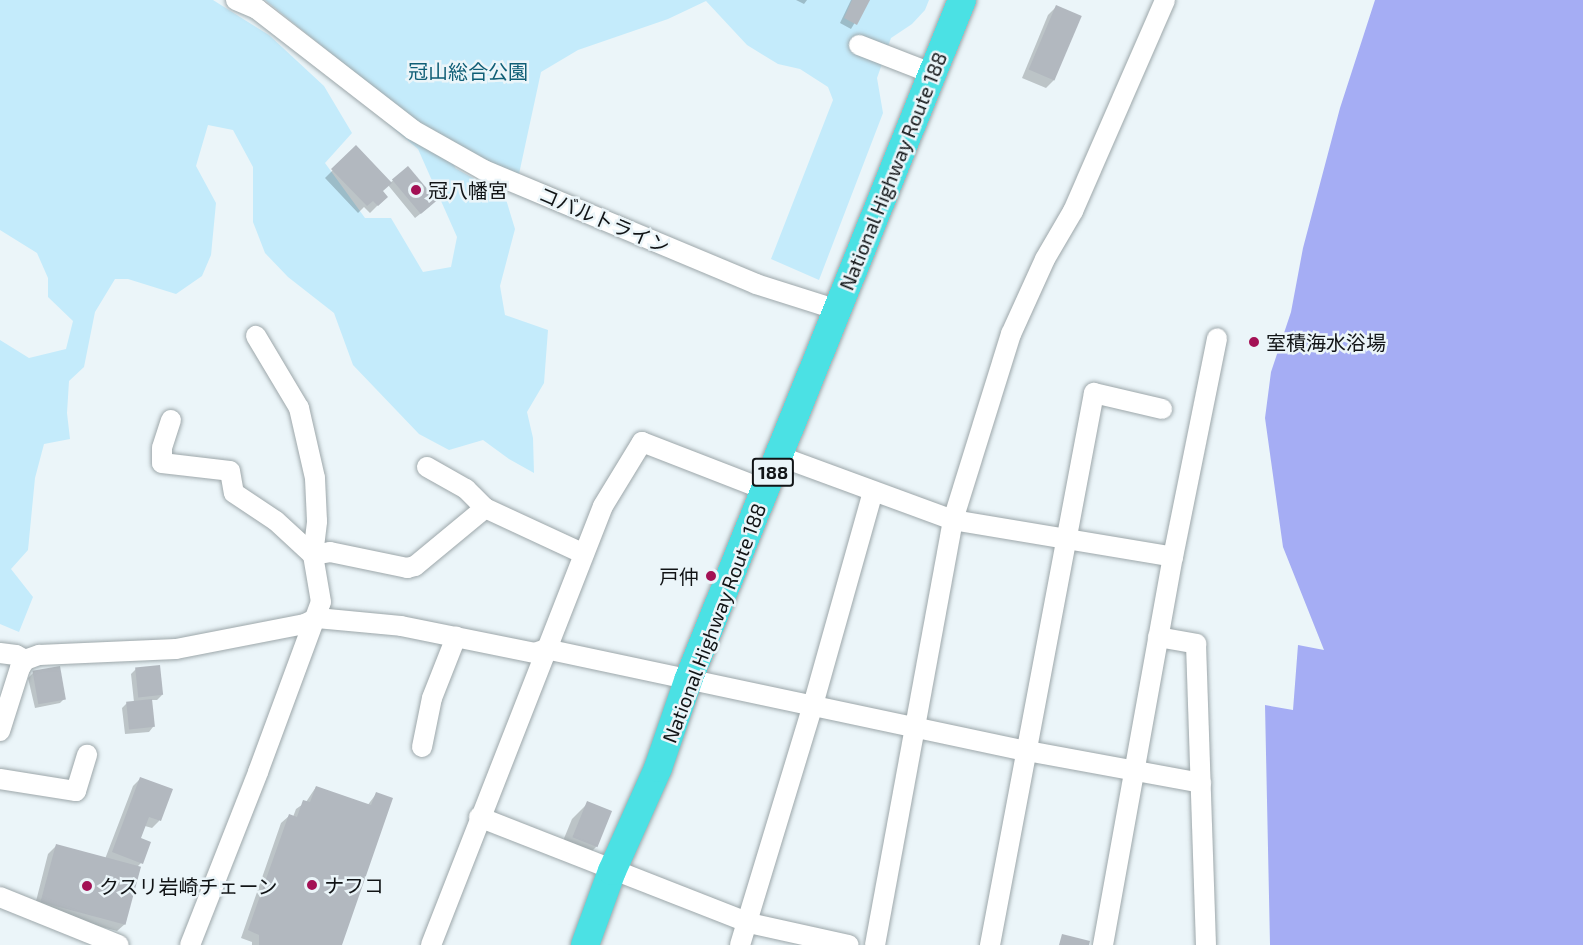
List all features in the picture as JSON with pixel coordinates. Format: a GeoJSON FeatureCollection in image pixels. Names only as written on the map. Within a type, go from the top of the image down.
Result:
{"type":"FeatureCollection","features":[{"type":"Feature","properties":{"kind":"highway","name":"National Highway Route 188"},"geometry":{"type":"LineString","coordinates":[[585,945],[612,871],[658,768],[689,678],[962,0]]}},
{"type":"Feature","properties":{"kind":"street","name":"コバルトライン"},"geometry":{"type":"LineString","coordinates":[[237,0],[257,9],[413,130],[484,170],[756,284],[838,310]]}},
{"type":"Feature","properties":{"kind":"street"},"geometry":{"type":"LineString","coordinates":[[875,945],[953,520],[1011,334],[1045,259],[1073,211],[1166,0]]}},
{"type":"Feature","properties":{"kind":"street"},"geometry":{"type":"LineString","coordinates":[[859,45],[931,73]]}},
{"type":"Feature","properties":{"kind":"street"},"geometry":{"type":"LineString","coordinates":[[190,945],[317,618],[321,602],[313,555],[317,521],[315,478],[299,408],[256,336]]}},
{"type":"Feature","properties":{"kind":"street"},"geometry":{"type":"LineString","coordinates":[[1103,945],[1173,556],[1217,338]]}},
{"type":"Feature","properties":{"kind":"street"},"geometry":{"type":"LineString","coordinates":[[990,945],[1094,393],[1162,409]]}},
{"type":"Feature","properties":{"kind":"street"},"geometry":{"type":"LineString","coordinates":[[171,420],[162,448],[162,463],[230,471],[234,493],[276,521],[313,555]]}},
{"type":"Feature","properties":{"kind":"street"},"geometry":{"type":"LineString","coordinates":[[431,945],[479,817],[603,506],[642,442],[766,490]]}},
{"type":"Feature","properties":{"kind":"street"},"geometry":{"type":"LineString","coordinates":[[779,456],[953,520],[1066,541],[1173,556]]}},
{"type":"Feature","properties":{"kind":"street"},"geometry":{"type":"LineString","coordinates":[[427,467],[466,489],[485,508],[584,554]]}},
{"type":"Feature","properties":{"kind":"street"},"geometry":{"type":"LineString","coordinates":[[740,945],[749,923],[873,492]]}},
{"type":"Feature","properties":{"kind":"street"},"geometry":{"type":"LineString","coordinates":[[313,555],[330,552],[407,568],[416,566],[485,508]]}},
{"type":"Feature","properties":{"kind":"street"},"geometry":{"type":"LineString","coordinates":[[0,731],[20,668],[26,660],[39,655],[176,649],[305,624],[317,618],[402,626],[535,654],[546,649],[1027,751],[1201,783]]}},
{"type":"Feature","properties":{"kind":"street"},"geometry":{"type":"LineString","coordinates":[[422,747],[432,698],[456,637]]}},
{"type":"Feature","properties":{"kind":"street"},"geometry":{"type":"LineString","coordinates":[[1158,637],[1196,644],[1206,945]]}},
{"type":"Feature","properties":{"kind":"street"},"geometry":{"type":"LineString","coordinates":[[0,653],[16,655],[26,660]]}},
{"type":"Feature","properties":{"kind":"street"},"geometry":{"type":"LineString","coordinates":[[0,780],[76,791],[87,755]]}},
{"type":"Feature","properties":{"kind":"street"},"geometry":{"type":"LineString","coordinates":[[479,817],[749,923],[849,945]]}},
{"type":"Feature","properties":{"kind":"street"},"geometry":{"type":"LineString","coordinates":[[0,897],[118,945]]}},
{"type":"Feature","properties":{"kind":"green space","name":"冠山総合公園"},"geometry":{"type":"Polygon","coordinates":[[[0,0],[213,0],[269,35],[324,86],[352,133],[325,163],[365,218],[391,218],[423,272],[451,267],[457,237],[418,149],[388,124],[380,93],[265,0],[929,0],[925,10],[912,24],[891,38],[877,78],[883,113],[819,280],[771,259],[833,100],[828,87],[800,69],[778,64],[747,45],[706,1],[668,19],[578,50],[541,72],[519,174],[490,164],[450,142],[455,168],[505,196],[515,229],[500,286],[505,315],[548,330],[544,383],[527,412],[533,438],[534,473],[509,459],[483,440],[449,450],[419,434],[353,365],[334,313],[288,277],[265,253],[253,222],[253,167],[233,130],[208,125],[196,166],[216,203],[211,255],[202,276],[176,294],[128,279],[115,279],[95,312],[84,367],[69,381],[67,413],[70,439],[44,444],[35,478],[28,550],[11,569],[33,597],[19,632],[0,624],[0,340],[29,358],[66,349],[73,321],[48,297],[48,278],[37,253],[0,230],[0,0]]]}},
{"type":"Feature","properties":{"kind":"water"},"geometry":{"type":"Polygon","coordinates":[[[1375,0],[1583,0],[1583,945],[1270,945],[1265,705],[1293,710],[1298,645],[1324,650],[1283,547],[1265,418],[1271,372],[1291,312],[1303,248],[1340,108],[1375,0]]]}},
{"type":"Feature","properties":{"kind":"building"},"geometry":{"type":"Polygon","coordinates":[[[852,0],[870,0],[857,25],[844,18],[852,0]]]}},
{"type":"Feature","properties":{"kind":"building"},"geometry":{"type":"Polygon","coordinates":[[[1056,5],[1082,16],[1054,80],[1029,69],[1056,5]]]}},
{"type":"Feature","properties":{"kind":"building"},"geometry":{"type":"Polygon","coordinates":[[[356,145],[392,183],[383,191],[388,197],[378,206],[373,201],[367,206],[331,169],[356,145]]]}},
{"type":"Feature","properties":{"kind":"building"},"geometry":{"type":"Polygon","coordinates":[[[408,166],[437,200],[421,214],[392,179],[408,166]]]}},
{"type":"Feature","properties":{"kind":"building"},"geometry":{"type":"Polygon","coordinates":[[[160,665],[163,695],[138,697],[135,668],[160,665]]]}},
{"type":"Feature","properties":{"kind":"building"},"geometry":{"type":"Polygon","coordinates":[[[60,666],[66,699],[38,704],[32,671],[60,666]]]}},
{"type":"Feature","properties":{"kind":"building"},"geometry":{"type":"Polygon","coordinates":[[[152,699],[155,727],[129,730],[126,702],[152,699]]]}},
{"type":"Feature","properties":{"kind":"building"},"geometry":{"type":"Polygon","coordinates":[[[140,777],[173,789],[161,821],[149,817],[141,838],[151,842],[143,864],[112,852],[140,777]]]}},
{"type":"Feature","properties":{"kind":"building"},"geometry":{"type":"Polygon","coordinates":[[[316,786],[371,805],[376,792],[393,798],[342,945],[259,945],[259,935],[248,930],[289,814],[297,817],[303,800],[310,802],[316,786]]]}},
{"type":"Feature","properties":{"kind":"building"},"geometry":{"type":"Polygon","coordinates":[[[587,801],[612,811],[597,847],[572,837],[587,801]]]}},
{"type":"Feature","properties":{"kind":"building"},"geometry":{"type":"Polygon","coordinates":[[[56,844],[141,867],[125,925],[40,902],[56,844]]]}},
{"type":"Feature","properties":{"kind":"building"},"geometry":{"type":"Polygon","coordinates":[[[1062,934],[1090,941],[1089,945],[1059,945],[1062,934]]]}},
{"type":"Feature","properties":{"kind":"place","name":"冠八幡宮"},"geometry":{"type":"Point","coordinates":[416,190]}},
{"type":"Feature","properties":{"kind":"place","name":"室積海水浴場"},"geometry":{"type":"Point","coordinates":[1254,342]}},
{"type":"Feature","properties":{"kind":"place","name":"戸仲"},"geometry":{"type":"Point","coordinates":[711,576]}},
{"type":"Feature","properties":{"kind":"place","name":"ナフコ"},"geometry":{"type":"Point","coordinates":[312,885]}},
{"type":"Feature","properties":{"kind":"place","name":"クスリ岩崎チェーン"},"geometry":{"type":"Point","coordinates":[87,886]}}]}
